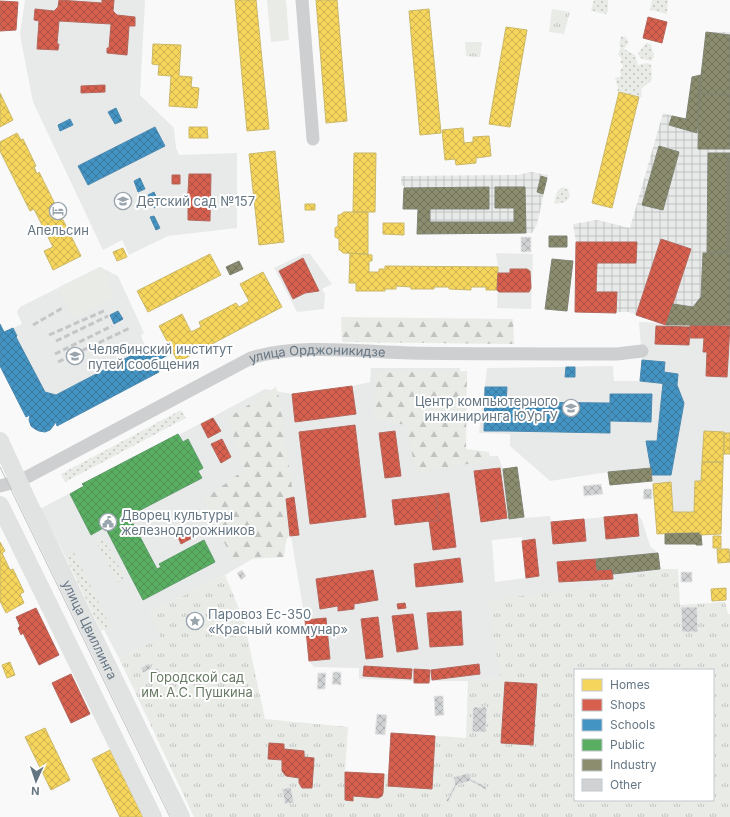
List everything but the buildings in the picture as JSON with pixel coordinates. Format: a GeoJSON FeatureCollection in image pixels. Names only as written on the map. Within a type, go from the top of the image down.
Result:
{"type":"FeatureCollection","features":[{"type":"Feature","properties":{"kind":"main road","name":"улица Цвиллинга"},"geometry":{"type":"LineString","coordinates":[[0,441],[181,817]]}},
{"type":"Feature","properties":{"kind":"main road","name":"улица Цвиллинга"},"geometry":{"type":"LineString","coordinates":[[0,505],[153,817]]}},
{"type":"Feature","properties":{"kind":"street"},"geometry":{"type":"LineString","coordinates":[[302,0],[313,139]]}},
{"type":"Feature","properties":{"kind":"street","name":"улица Орджоникидзе"},"geometry":{"type":"LineString","coordinates":[[0,486],[19,481],[251,358],[266,354],[327,350],[410,353],[617,354],[642,351]]}},
{"type":"Feature","properties":{"kind":"shaded area"},"geometry":{"type":"Polygon","coordinates":[[[25,0],[145,0],[140,95],[174,128],[176,148],[179,155],[237,153],[237,228],[168,236],[129,255],[122,240],[103,250],[33,102],[20,35],[25,0]]]}},
{"type":"Feature","properties":{"kind":"shaded area"},"geometry":{"type":"Polygon","coordinates":[[[706,32],[730,32],[730,326],[666,325],[629,312],[575,312],[576,242],[573,224],[597,220],[630,228],[663,113],[686,119],[692,77],[701,75],[706,32]]]}},
{"type":"Feature","properties":{"kind":"shaded area"},"geometry":{"type":"Polygon","coordinates":[[[531,172],[548,175],[537,224],[532,233],[417,234],[418,209],[403,209],[404,186],[401,185],[401,176],[518,175],[531,172]]]}},
{"type":"Feature","properties":{"kind":"shaded area"},"geometry":{"type":"Polygon","coordinates":[[[496,253],[533,254],[531,309],[497,308],[498,267],[496,253]]]}},
{"type":"Feature","properties":{"kind":"shaded area"},"geometry":{"type":"Polygon","coordinates":[[[303,254],[310,254],[332,284],[322,289],[325,294],[324,309],[297,312],[274,268],[303,254]]]}},
{"type":"Feature","properties":{"kind":"shaded area","name":"Челябинский институт путей сообщения"},"geometry":{"type":"Polygon","coordinates":[[[100,267],[118,276],[144,333],[141,335],[145,346],[159,372],[57,426],[56,423],[53,428],[48,431],[42,432],[31,426],[30,415],[26,417],[0,366],[0,324],[5,332],[22,324],[17,312],[20,307],[100,267]]]}},
{"type":"Feature","properties":{"kind":"shaded area"},"geometry":{"type":"Polygon","coordinates":[[[639,322],[730,326],[730,454],[724,454],[721,534],[657,534],[651,468],[608,472],[550,481],[510,446],[510,434],[479,433],[487,368],[613,366],[614,381],[639,381],[642,360],[639,322]]]}},
{"type":"Feature","properties":{"kind":"shaded area"},"geometry":{"type":"Polygon","coordinates":[[[371,368],[460,368],[463,457],[498,456],[503,469],[509,519],[550,516],[551,522],[637,514],[642,520],[650,546],[658,553],[660,569],[585,588],[501,677],[468,681],[359,679],[359,668],[314,667],[309,661],[305,620],[291,536],[225,575],[150,612],[161,637],[119,658],[40,509],[265,389],[292,394],[352,386],[370,382],[371,368]],[[522,537],[492,540],[495,582],[526,578],[522,537]]]}},
{"type":"Feature","properties":{"kind":"green space"},"geometry":{"type":"Polygon","coordinates":[[[267,0],[286,0],[289,40],[271,42],[267,0]]]}},
{"type":"Feature","properties":{"kind":"green space"},"geometry":{"type":"Polygon","coordinates":[[[594,0],[608,0],[608,11],[606,14],[591,11],[594,0]]]}},
{"type":"Feature","properties":{"kind":"green space"},"geometry":{"type":"Polygon","coordinates":[[[652,0],[668,0],[667,14],[650,10],[652,0]]]}},
{"type":"Feature","properties":{"kind":"green space"},"geometry":{"type":"Polygon","coordinates":[[[552,9],[570,12],[564,34],[549,32],[552,9]]]}},
{"type":"Feature","properties":{"kind":"green space"},"geometry":{"type":"Polygon","coordinates":[[[621,36],[626,37],[629,42],[624,49],[635,55],[638,65],[646,63],[651,64],[652,80],[641,89],[642,97],[617,91],[618,88],[615,78],[621,76],[620,71],[623,66],[620,62],[622,59],[618,54],[621,47],[619,46],[621,36]]]}},
{"type":"Feature","properties":{"kind":"green space"},"geometry":{"type":"Polygon","coordinates":[[[465,42],[482,42],[480,57],[466,56],[465,42]]]}},
{"type":"Feature","properties":{"kind":"green space"},"geometry":{"type":"Polygon","coordinates":[[[646,43],[651,44],[654,57],[651,61],[640,58],[638,53],[646,43]]]}},
{"type":"Feature","properties":{"kind":"green space"},"geometry":{"type":"Polygon","coordinates":[[[563,187],[568,189],[570,197],[565,202],[555,204],[556,194],[563,187]]]}},
{"type":"Feature","properties":{"kind":"green space"},"geometry":{"type":"Polygon","coordinates":[[[100,267],[103,268],[116,298],[74,318],[59,287],[100,267]]]}},
{"type":"Feature","properties":{"kind":"green space"},"geometry":{"type":"Polygon","coordinates":[[[341,317],[513,319],[514,344],[342,342],[341,317]]]}},
{"type":"Feature","properties":{"kind":"green space"},"geometry":{"type":"Polygon","coordinates":[[[467,371],[466,449],[489,452],[490,460],[416,473],[406,425],[374,419],[375,373],[467,371]]]}},
{"type":"Feature","properties":{"kind":"green space"},"geometry":{"type":"Polygon","coordinates":[[[276,387],[280,401],[293,494],[284,557],[233,560],[203,500],[244,470],[228,418],[276,387]]]}},
{"type":"Feature","properties":{"kind":"green space"},"geometry":{"type":"Polygon","coordinates":[[[181,410],[186,418],[65,482],[61,474],[181,410]]]}},
{"type":"Feature","properties":{"kind":"green space"},"geometry":{"type":"Polygon","coordinates":[[[103,537],[125,578],[118,582],[96,541],[103,537]]]}},
{"type":"Feature","properties":{"kind":"green space"},"geometry":{"type":"Polygon","coordinates":[[[73,551],[110,626],[101,630],[65,556],[73,551]]]}},
{"type":"Feature","properties":{"kind":"green space","name":"Городской сад им. А.С. Пушкина"},"geometry":{"type":"Polygon","coordinates":[[[660,569],[678,569],[680,605],[725,602],[728,614],[730,614],[730,817],[194,817],[119,658],[160,637],[150,612],[225,575],[244,621],[265,719],[348,727],[345,772],[388,774],[391,733],[466,738],[468,681],[500,677],[488,600],[585,588],[660,569]]]}},
{"type":"Feature","properties":{"kind":"tram line"},"geometry":{"type":"LineString","coordinates":[[0,467],[170,817]]}},
{"type":"Feature","properties":{"kind":"railway"},"geometry":{"type":"LineString","coordinates":[[33,325],[64,307]]}},
{"type":"Feature","properties":{"kind":"railway"},"geometry":{"type":"LineString","coordinates":[[49,335],[106,310]]}},
{"type":"Feature","properties":{"kind":"railway"},"geometry":{"type":"LineString","coordinates":[[56,341],[108,316]]}},
{"type":"Feature","properties":{"kind":"railway"},"geometry":{"type":"LineString","coordinates":[[55,354],[112,326]]}},
{"type":"Feature","properties":{"kind":"railway"},"geometry":{"type":"LineString","coordinates":[[58,362],[130,328]]}},
{"type":"Feature","properties":{"kind":"place","name":"Детский сад №157"},"geometry":{"type":"Point","coordinates":[123,201]}},
{"type":"Feature","properties":{"kind":"place","name":"Апельсин"},"geometry":{"type":"Point","coordinates":[58,211]}},
{"type":"Feature","properties":{"kind":"place","name":"Челябинский институт путей сообщения"},"geometry":{"type":"Point","coordinates":[75,356]}},
{"type":"Feature","properties":{"kind":"place","name":"Центр компьютерного инжиниринга ЮУрГУ"},"geometry":{"type":"Point","coordinates":[571,408]}},
{"type":"Feature","properties":{"kind":"place","name":"Дворец культуры железнодорожников"},"geometry":{"type":"Point","coordinates":[108,522]}},
{"type":"Feature","properties":{"kind":"place","name":"Паровоз Ес-350 «Красный коммунар»"},"geometry":{"type":"Point","coordinates":[195,621]}}]}
